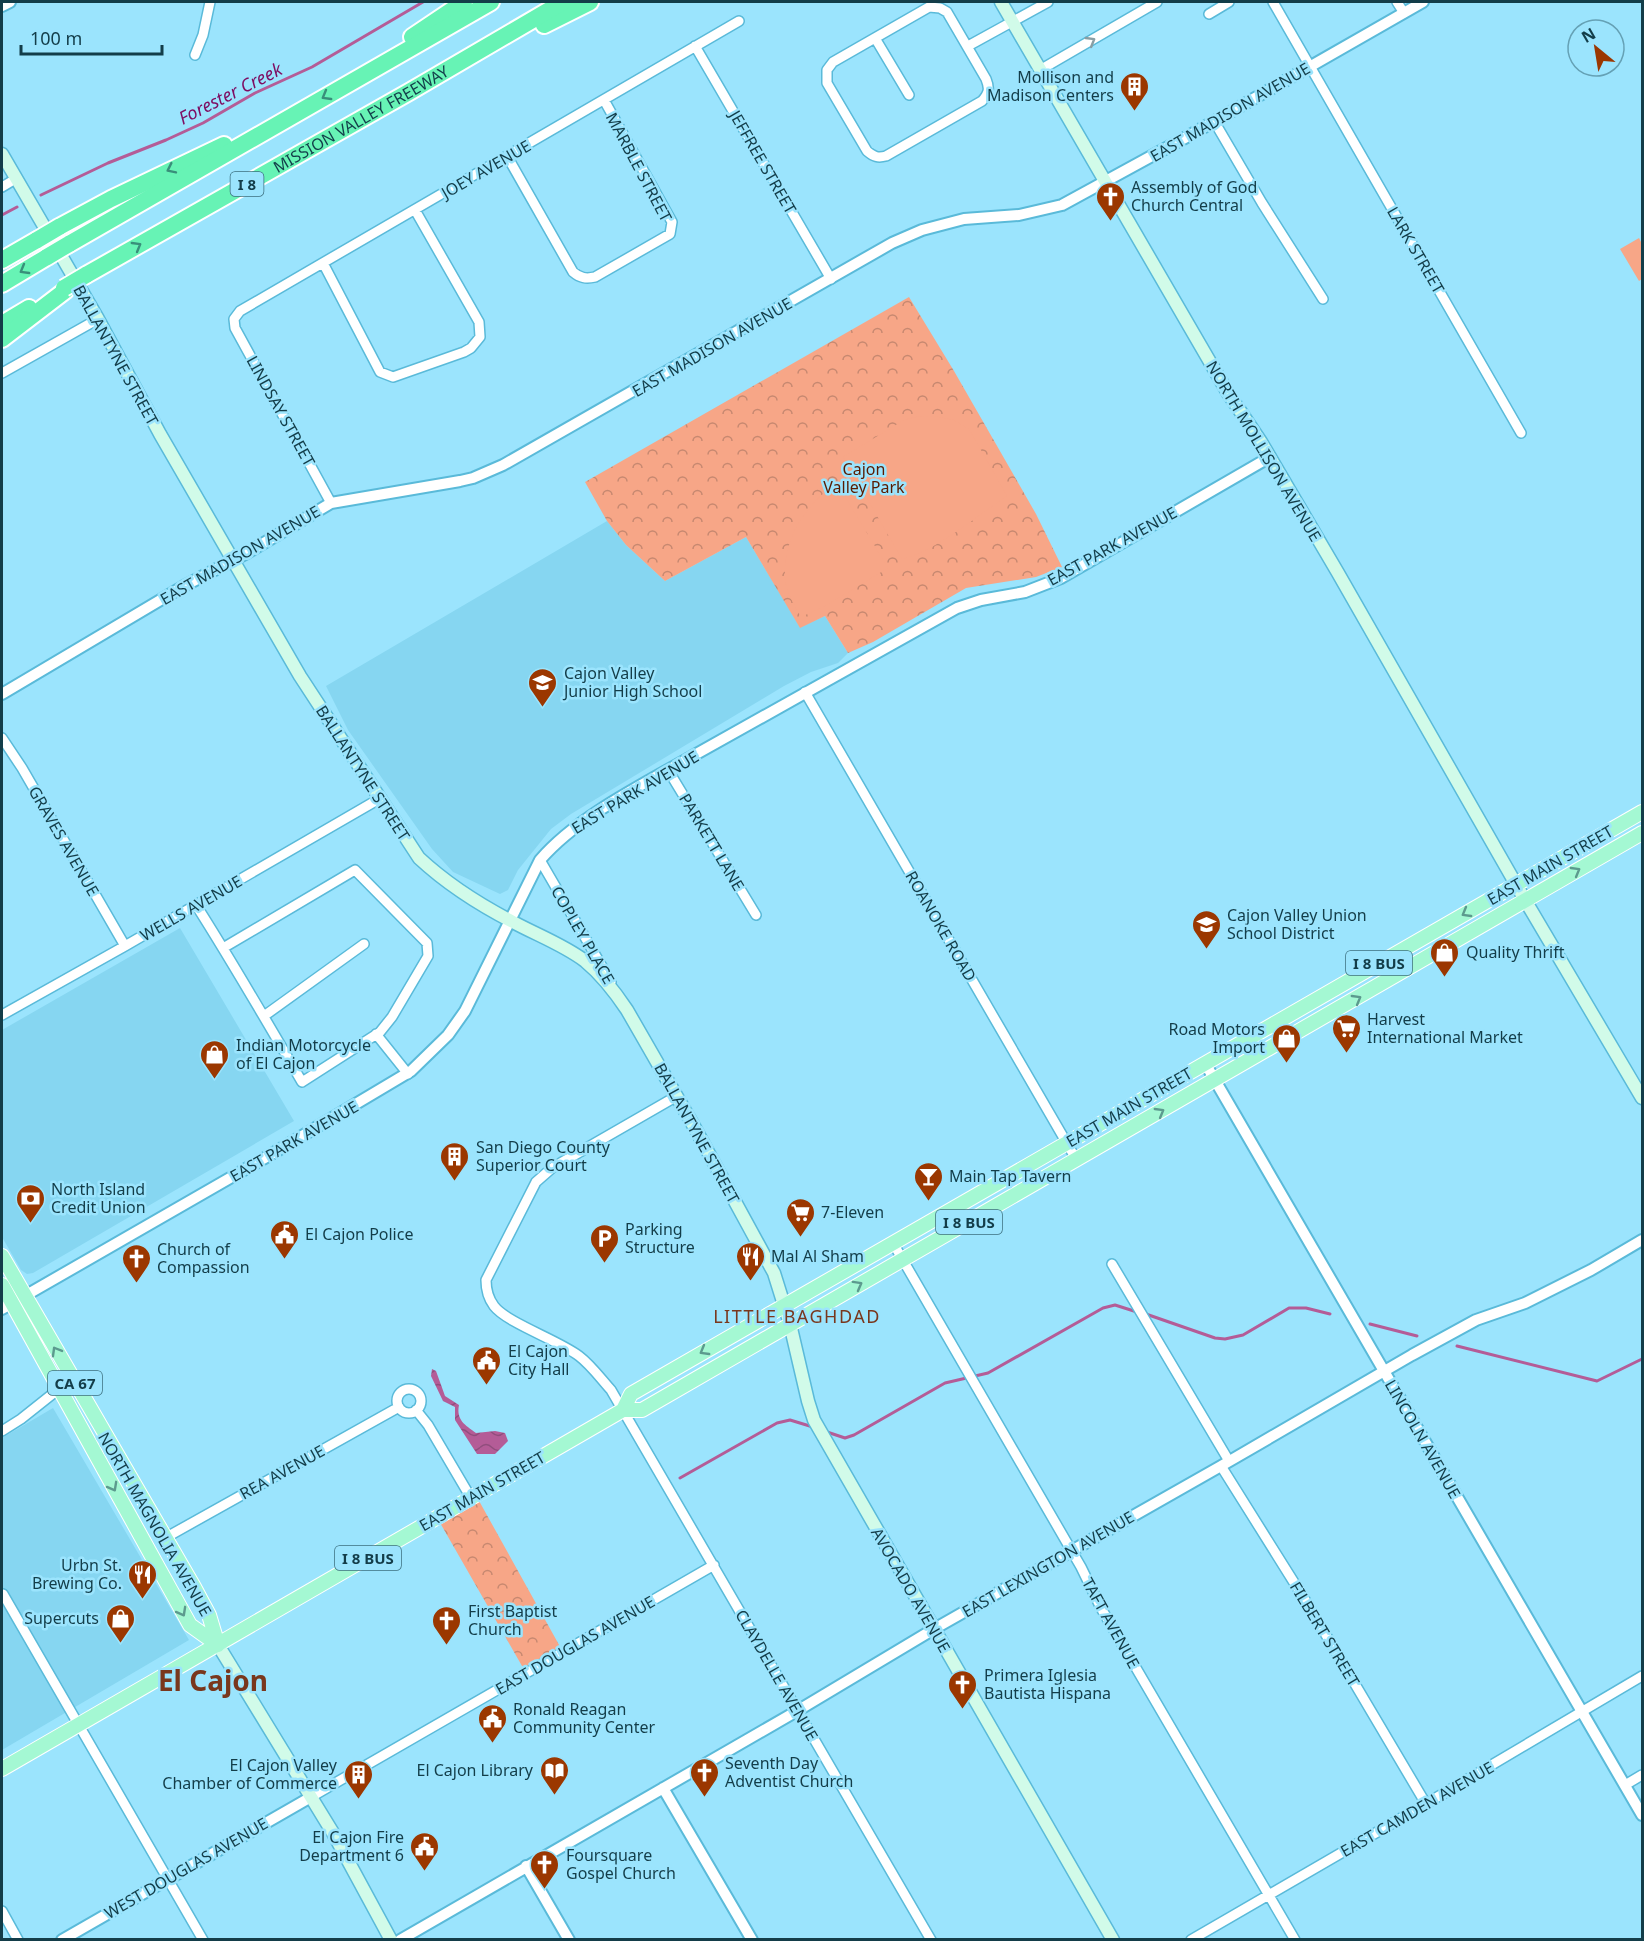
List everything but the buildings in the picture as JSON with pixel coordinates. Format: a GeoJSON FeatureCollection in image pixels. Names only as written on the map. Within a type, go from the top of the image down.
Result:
{"type":"FeatureCollection","features":[{"type":"Feature","properties":{"kind":"highway"},"geometry":{"type":"LineString","coordinates":[[351,82],[430,23],[464,2]]}},
{"type":"Feature","properties":{"kind":"highway","name":"I 8"},"geometry":{"type":"LineString","coordinates":[[2,284],[491,2]]}},
{"type":"Feature","properties":{"kind":"highway","name":"MISSION VALLEY FREEWAY"},"geometry":{"type":"LineString","coordinates":[[2,324],[563,2]]}},
{"type":"Feature","properties":{"kind":"highway"},"geometry":{"type":"LineString","coordinates":[[409,92],[590,2]]}},
{"type":"Feature","properties":{"kind":"highway"},"geometry":{"type":"LineString","coordinates":[[2,260],[111,199],[301,111]]}},
{"type":"Feature","properties":{"kind":"highway"},"geometry":{"type":"LineString","coordinates":[[2,339],[65,289]]}},
{"type":"Feature","properties":{"kind":"main road","name":"NORTH MOLLISON AVENUE"},"geometry":{"type":"LineString","coordinates":[[1001,2],[1228,393],[1344,582],[1516,884],[1642,1098]]}},
{"type":"Feature","properties":{"kind":"main road","name":"BALLANTYNE STREET"},"geometry":{"type":"LineString","coordinates":[[2,154],[300,676],[379,799],[419,858],[442,880],[511,921],[565,948],[585,961],[614,991],[677,1096],[769,1264],[790,1324]]}},
{"type":"Feature","properties":{"kind":"main road","name":"EAST MAIN STREET"},"geometry":{"type":"LineString","coordinates":[[623,1410],[631,1394],[1642,812]]}},
{"type":"Feature","properties":{"kind":"main road","name":"EAST MAIN STREET"},"geometry":{"type":"LineString","coordinates":[[218,1645],[623,1410],[642,1410],[1642,833]]}},
{"type":"Feature","properties":{"kind":"main road"},"geometry":{"type":"LineString","coordinates":[[1306,1005],[1316,1022]]}},
{"type":"Feature","properties":{"kind":"main road","name":"NORTH MAGNOLIA AVENUE"},"geometry":{"type":"LineString","coordinates":[[2,1256],[13,1303],[107,1438],[209,1615],[218,1645]]}},
{"type":"Feature","properties":{"kind":"main road","name":"NORTH MAGNOLIA AVENUE"},"geometry":{"type":"LineString","coordinates":[[2,1285],[190,1625],[218,1645]]}},
{"type":"Feature","properties":{"kind":"main road","name":"AVOCADO AVENUE"},"geometry":{"type":"LineString","coordinates":[[790,1324],[814,1420],[1113,1940]]}},
{"type":"Feature","properties":{"kind":"main road"},"geometry":{"type":"LineString","coordinates":[[91,1446],[107,1438]]}},
{"type":"Feature","properties":{"kind":"main road"},"geometry":{"type":"LineString","coordinates":[[135,1527],[150,1539],[165,1538]]}},
{"type":"Feature","properties":{"kind":"main road"},"geometry":{"type":"LineString","coordinates":[[218,1645],[311,1797],[391,1940]]}},
{"type":"Feature","properties":{"kind":"main road","name":"I 8 BUS"},"geometry":{"type":"LineString","coordinates":[[2,1769],[218,1645]]}},
{"type":"Feature","properties":{"kind":"street"},"geometry":{"type":"LineString","coordinates":[[2,6],[10,2]]}},
{"type":"Feature","properties":{"kind":"street"},"geometry":{"type":"LineString","coordinates":[[195,55],[203,35],[210,2]]}},
{"type":"Feature","properties":{"kind":"street"},"geometry":{"type":"LineString","coordinates":[[968,46],[1048,2]]}},
{"type":"Feature","properties":{"kind":"street"},"geometry":{"type":"LineString","coordinates":[[1040,70],[1157,2]]}},
{"type":"Feature","properties":{"kind":"street"},"geometry":{"type":"LineString","coordinates":[[1209,14],[1229,2]]}},
{"type":"Feature","properties":{"kind":"street","name":"LARK STREET"},"geometry":{"type":"LineString","coordinates":[[1273,2],[1521,434]]}},
{"type":"Feature","properties":{"kind":"street"},"geometry":{"type":"LineString","coordinates":[[1397,2],[1404,13]]}},
{"type":"Feature","properties":{"kind":"street","name":"EAST MADISON AVENUE"},"geometry":{"type":"LineString","coordinates":[[2,694],[184,586],[332,503],[460,481],[503,465],[892,243],[922,230],[964,219],[1019,215],[1062,205],[1105,183],[1423,2]]}},
{"type":"Feature","properties":{"kind":"street"},"geometry":{"type":"LineString","coordinates":[[929,7],[940,8],[947,12],[968,46],[990,87],[988,95],[982,101],[879,158],[867,151],[825,77],[833,62],[875,38],[929,7]]}},
{"type":"Feature","properties":{"kind":"street","name":"JOEY AVENUE"},"geometry":{"type":"LineString","coordinates":[[234,319],[240,311],[739,21]]}},
{"type":"Feature","properties":{"kind":"street"},"geometry":{"type":"LineString","coordinates":[[875,38],[909,95]]}},
{"type":"Feature","properties":{"kind":"street","name":"JEFFREE STREET"},"geometry":{"type":"LineString","coordinates":[[695,46],[831,279]]}},
{"type":"Feature","properties":{"kind":"street","name":"MARBLE STREET"},"geometry":{"type":"LineString","coordinates":[[507,156],[573,272],[578,276],[595,277],[670,234],[672,222],[604,100]]}},
{"type":"Feature","properties":{"kind":"street"},"geometry":{"type":"LineString","coordinates":[[1215,121],[1262,203],[1323,299]]}},
{"type":"Feature","properties":{"kind":"street"},"geometry":{"type":"LineString","coordinates":[[2,187],[16,178]]}},
{"type":"Feature","properties":{"kind":"street"},"geometry":{"type":"LineString","coordinates":[[323,263],[380,372],[393,377],[471,348],[480,337],[479,322],[415,210]]}},
{"type":"Feature","properties":{"kind":"street"},"geometry":{"type":"LineString","coordinates":[[2,373],[98,319]]}},
{"type":"Feature","properties":{"kind":"street","name":"LINDSAY STREET"},"geometry":{"type":"LineString","coordinates":[[234,319],[235,328],[332,503]]}},
{"type":"Feature","properties":{"kind":"street","name":"EAST PARK AVENUE"},"geometry":{"type":"LineString","coordinates":[[13,1303],[408,1074],[448,1035],[465,1011],[540,860],[574,827],[668,770],[957,608],[981,600],[1025,592],[1061,578],[1270,458]]}},
{"type":"Feature","properties":{"kind":"street","name":"ROANOKE ROAD"},"geometry":{"type":"LineString","coordinates":[[805,692],[1076,1159]]}},
{"type":"Feature","properties":{"kind":"street","name":"GRAVES AVENUE"},"geometry":{"type":"LineString","coordinates":[[2,738],[22,768],[125,946]]}},
{"type":"Feature","properties":{"kind":"street","name":"PARKETT LANE"},"geometry":{"type":"LineString","coordinates":[[668,770],[756,915]]}},
{"type":"Feature","properties":{"kind":"street","name":"WELLS AVENUE"},"geometry":{"type":"LineString","coordinates":[[2,1015],[379,799]]}},
{"type":"Feature","properties":{"kind":"street","name":"COPLEY PLACE"},"geometry":{"type":"LineString","coordinates":[[540,860],[627,1010]]}},
{"type":"Feature","properties":{"kind":"street"},"geometry":{"type":"LineString","coordinates":[[196,905],[302,1082],[376,1034],[393,1017],[428,956],[427,943],[355,870],[223,948]]}},
{"type":"Feature","properties":{"kind":"street"},"geometry":{"type":"LineString","coordinates":[[264,1016],[364,944]]}},
{"type":"Feature","properties":{"kind":"street"},"geometry":{"type":"LineString","coordinates":[[376,1034],[408,1074]]}},
{"type":"Feature","properties":{"kind":"street","name":"LINCOLN AVENUE"},"geometry":{"type":"LineString","coordinates":[[1205,1063],[1642,1815]]}},
{"type":"Feature","properties":{"kind":"street","name":"CLAYDELLE AVENUE"},"geometry":{"type":"LineString","coordinates":[[677,1096],[552,1168],[536,1182],[486,1280],[486,1292],[495,1307],[510,1318],[550,1338],[580,1357],[611,1390],[931,1940]]}},
{"type":"Feature","properties":{"kind":"street","name":"EAST LEXINGTON AVENUE"},"geometry":{"type":"LineString","coordinates":[[400,1940],[934,1629],[1384,1371],[1476,1320],[1526,1303],[1591,1270],[1642,1240]]}},
{"type":"Feature","properties":{"kind":"street","name":"TAFT AVENUE"},"geometry":{"type":"LineString","coordinates":[[893,1243],[1295,1940]]}},
{"type":"Feature","properties":{"kind":"street","name":"FILBERT STREET"},"geometry":{"type":"LineString","coordinates":[[1112,1264],[1225,1464],[1426,1804]]}},
{"type":"Feature","properties":{"kind":"street"},"geometry":{"type":"LineString","coordinates":[[2,1431],[60,1388]]}},
{"type":"Feature","properties":{"kind":"street"},"geometry":{"type":"LineString","coordinates":[[411,1389],[418,1393],[420,1400],[416,1410],[405,1412],[399,1407],[397,1401],[404,1390],[411,1389]]}},
{"type":"Feature","properties":{"kind":"street","name":"REA AVENUE"},"geometry":{"type":"LineString","coordinates":[[165,1538],[399,1407]]}},
{"type":"Feature","properties":{"kind":"street"},"geometry":{"type":"LineString","coordinates":[[416,1410],[428,1425],[471,1498]]}},
{"type":"Feature","properties":{"kind":"street","name":"EAST DOUGLAS AVENUE"},"geometry":{"type":"LineString","coordinates":[[311,1797],[714,1565]]}},
{"type":"Feature","properties":{"kind":"street"},"geometry":{"type":"LineString","coordinates":[[3,1594],[203,1940]]}},
{"type":"Feature","properties":{"kind":"street","name":"EAST CAMDEN AVENUE"},"geometry":{"type":"LineString","coordinates":[[1191,1940],[1642,1676]]}},
{"type":"Feature","properties":{"kind":"street"},"geometry":{"type":"LineString","coordinates":[[1625,1785],[1642,1775]]}},
{"type":"Feature","properties":{"kind":"street"},"geometry":{"type":"LineString","coordinates":[[663,1788],[752,1940]]}},
{"type":"Feature","properties":{"kind":"street","name":"WEST DOUGLAS AVENUE"},"geometry":{"type":"LineString","coordinates":[[62,1940],[311,1797]]}},
{"type":"Feature","properties":{"kind":"street"},"geometry":{"type":"LineString","coordinates":[[526,1866],[569,1940]]}},
{"type":"Feature","properties":{"kind":"street"},"geometry":{"type":"LineString","coordinates":[[2,1911],[18,1940]]}},
{"type":"Feature","properties":{"kind":"shaded area","name":"Cajon Valley Junior High School"},"geometry":{"type":"Polygon","coordinates":[[[607,521],[626,545],[665,581],[746,537],[800,627],[825,616],[848,653],[838,663],[811,672],[784,686],[571,814],[551,829],[518,870],[508,890],[500,894],[453,872],[432,849],[348,730],[326,686],[607,521]]]}},
{"type":"Feature","properties":{"kind":"shaded area"},"geometry":{"type":"Polygon","coordinates":[[[180,928],[294,1121],[33,1273],[27,1274],[21,1270],[2,1237],[2,1030],[180,928]]]}},
{"type":"Feature","properties":{"kind":"shaded area"},"geometry":{"type":"Polygon","coordinates":[[[53,1408],[189,1640],[2,1750],[2,1438],[53,1408]]]}},
{"type":"Feature","properties":{"kind":"green space"},"geometry":{"type":"Polygon","coordinates":[[[1639,238],[1642,244],[1642,279],[1639,281],[1620,249],[1639,238]]]}},
{"type":"Feature","properties":{"kind":"green space","name":"Cajon Valley Park"},"geometry":{"type":"Polygon","coordinates":[[[909,297],[1036,514],[1062,567],[1036,577],[966,588],[873,642],[848,653],[825,616],[800,628],[746,537],[665,581],[626,545],[607,521],[585,482],[909,297]]]}},
{"type":"Feature","properties":{"kind":"green space"},"geometry":{"type":"Polygon","coordinates":[[[919,416],[954,420],[969,429],[1007,496],[942,541],[902,559],[843,457],[904,420],[919,416]]]}},
{"type":"Feature","properties":{"kind":"green space"},"geometry":{"type":"Polygon","coordinates":[[[837,483],[888,568],[825,606],[801,617],[791,598],[785,578],[788,549],[792,536],[806,512],[837,483]]]}},
{"type":"Feature","properties":{"kind":"green space"},"geometry":{"type":"Polygon","coordinates":[[[478,1499],[563,1652],[526,1673],[439,1521],[478,1499]]]}},
{"type":"Feature","properties":{"kind":"water"},"geometry":{"type":"Polygon","coordinates":[[[432,1369],[436,1371],[445,1396],[459,1405],[459,1415],[465,1425],[476,1433],[495,1431],[505,1433],[508,1441],[495,1454],[477,1454],[455,1420],[455,1407],[443,1401],[431,1376],[432,1369]]]}},
{"type":"Feature","properties":{"kind":"waterway","name":"Forester Creek"},"geometry":{"type":"LineString","coordinates":[[41,195],[108,163],[203,123],[255,93],[312,67],[423,2]]}},
{"type":"Feature","properties":{"kind":"waterway","name":"Forester Creek"},"geometry":{"type":"LineString","coordinates":[[2,215],[17,207]]}},
{"type":"Feature","properties":{"kind":"waterway"},"geometry":{"type":"LineString","coordinates":[[824,1431],[845,1438],[854,1435],[945,1383],[988,1373],[1103,1308],[1115,1305],[1137,1312]]}},
{"type":"Feature","properties":{"kind":"waterway"},"geometry":{"type":"LineString","coordinates":[[1143,1313],[1215,1338],[1225,1339],[1243,1335],[1289,1308],[1306,1308],[1330,1314]]}},
{"type":"Feature","properties":{"kind":"waterway"},"geometry":{"type":"LineString","coordinates":[[1370,1324],[1417,1336]]}},
{"type":"Feature","properties":{"kind":"waterway"},"geometry":{"type":"LineString","coordinates":[[1457,1346],[1597,1381],[1642,1359]]}},
{"type":"Feature","properties":{"kind":"waterway"},"geometry":{"type":"LineString","coordinates":[[680,1478],[777,1423],[790,1420],[813,1427]]}},
{"type":"Feature","properties":{"kind":"place","name":"Mollison and Madison Centers"},"geometry":{"type":"Point","coordinates":[1135,112]}},
{"type":"Feature","properties":{"kind":"place","name":"Assembly of God Church Central"},"geometry":{"type":"Point","coordinates":[1110,222]}},
{"type":"Feature","properties":{"kind":"place","name":"Cajon Valley Junior High School"},"geometry":{"type":"Point","coordinates":[543,708]}},
{"type":"Feature","properties":{"kind":"place","name":"Cajon Valley Union School District"},"geometry":{"type":"Point","coordinates":[1206,950]}},
{"type":"Feature","properties":{"kind":"place","name":"Quality Thrift"},"geometry":{"type":"Point","coordinates":[1445,978]}},
{"type":"Feature","properties":{"kind":"place","name":"Harvest International Market"},"geometry":{"type":"Point","coordinates":[1346,1054]}},
{"type":"Feature","properties":{"kind":"place","name":"Road Motors Import"},"geometry":{"type":"Point","coordinates":[1286,1064]}},
{"type":"Feature","properties":{"kind":"place","name":"Indian Motorcycle of El Cajon"},"geometry":{"type":"Point","coordinates":[215,1080]}},
{"type":"Feature","properties":{"kind":"place","name":"San Diego County Superior Court"},"geometry":{"type":"Point","coordinates":[455,1182]}},
{"type":"Feature","properties":{"kind":"place","name":"Main Tap Tavern"},"geometry":{"type":"Point","coordinates":[928,1202]}},
{"type":"Feature","properties":{"kind":"place","name":"North Island Credit Union"},"geometry":{"type":"Point","coordinates":[30,1224]}},
{"type":"Feature","properties":{"kind":"place","name":"7-Eleven"},"geometry":{"type":"Point","coordinates":[800,1238]}},
{"type":"Feature","properties":{"kind":"place","name":"El Cajon Police"},"geometry":{"type":"Point","coordinates":[284,1260]}},
{"type":"Feature","properties":{"kind":"place","name":"Parking Structure"},"geometry":{"type":"Point","coordinates":[604,1264]}},
{"type":"Feature","properties":{"kind":"place","name":"Mal Al Sham"},"geometry":{"type":"Point","coordinates":[750,1282]}},
{"type":"Feature","properties":{"kind":"place","name":"Church of Compassion"},"geometry":{"type":"Point","coordinates":[136,1284]}},
{"type":"Feature","properties":{"kind":"place","name":"El Cajon City Hall"},"geometry":{"type":"Point","coordinates":[487,1386]}},
{"type":"Feature","properties":{"kind":"place","name":"Urbn St. Brewing Co."},"geometry":{"type":"Point","coordinates":[143,1600]}},
{"type":"Feature","properties":{"kind":"place","name":"Supercuts"},"geometry":{"type":"Point","coordinates":[120,1644]}},
{"type":"Feature","properties":{"kind":"place","name":"First Baptist Church"},"geometry":{"type":"Point","coordinates":[447,1646]}},
{"type":"Feature","properties":{"kind":"place","name":"Primera Iglesia Bautista Hispana"},"geometry":{"type":"Point","coordinates":[963,1710]}},
{"type":"Feature","properties":{"kind":"place","name":"Ronald Reagan Community Center"},"geometry":{"type":"Point","coordinates":[492,1744]}},
{"type":"Feature","properties":{"kind":"place","name":"El Cajon Library"},"geometry":{"type":"Point","coordinates":[554,1796]}},
{"type":"Feature","properties":{"kind":"place","name":"Seventh Day Adventist Church"},"geometry":{"type":"Point","coordinates":[704,1798]}},
{"type":"Feature","properties":{"kind":"place","name":"El Cajon Valley Chamber of Commerce"},"geometry":{"type":"Point","coordinates":[358,1800]}},
{"type":"Feature","properties":{"kind":"place","name":"El Cajon Fire Department 6"},"geometry":{"type":"Point","coordinates":[425,1872]}},
{"type":"Feature","properties":{"kind":"place","name":"Foursquare Gospel Church"},"geometry":{"type":"Point","coordinates":[545,1890]}},
{"type":"Feature","properties":{"kind":"district","name":"LITTLE BAGHDAD"},"geometry":{"type":"Point","coordinates":[797,1316]}},
{"type":"Feature","properties":{"kind":"district","name":"El Cajon"},"geometry":{"type":"Point","coordinates":[213,1680]}}]}
